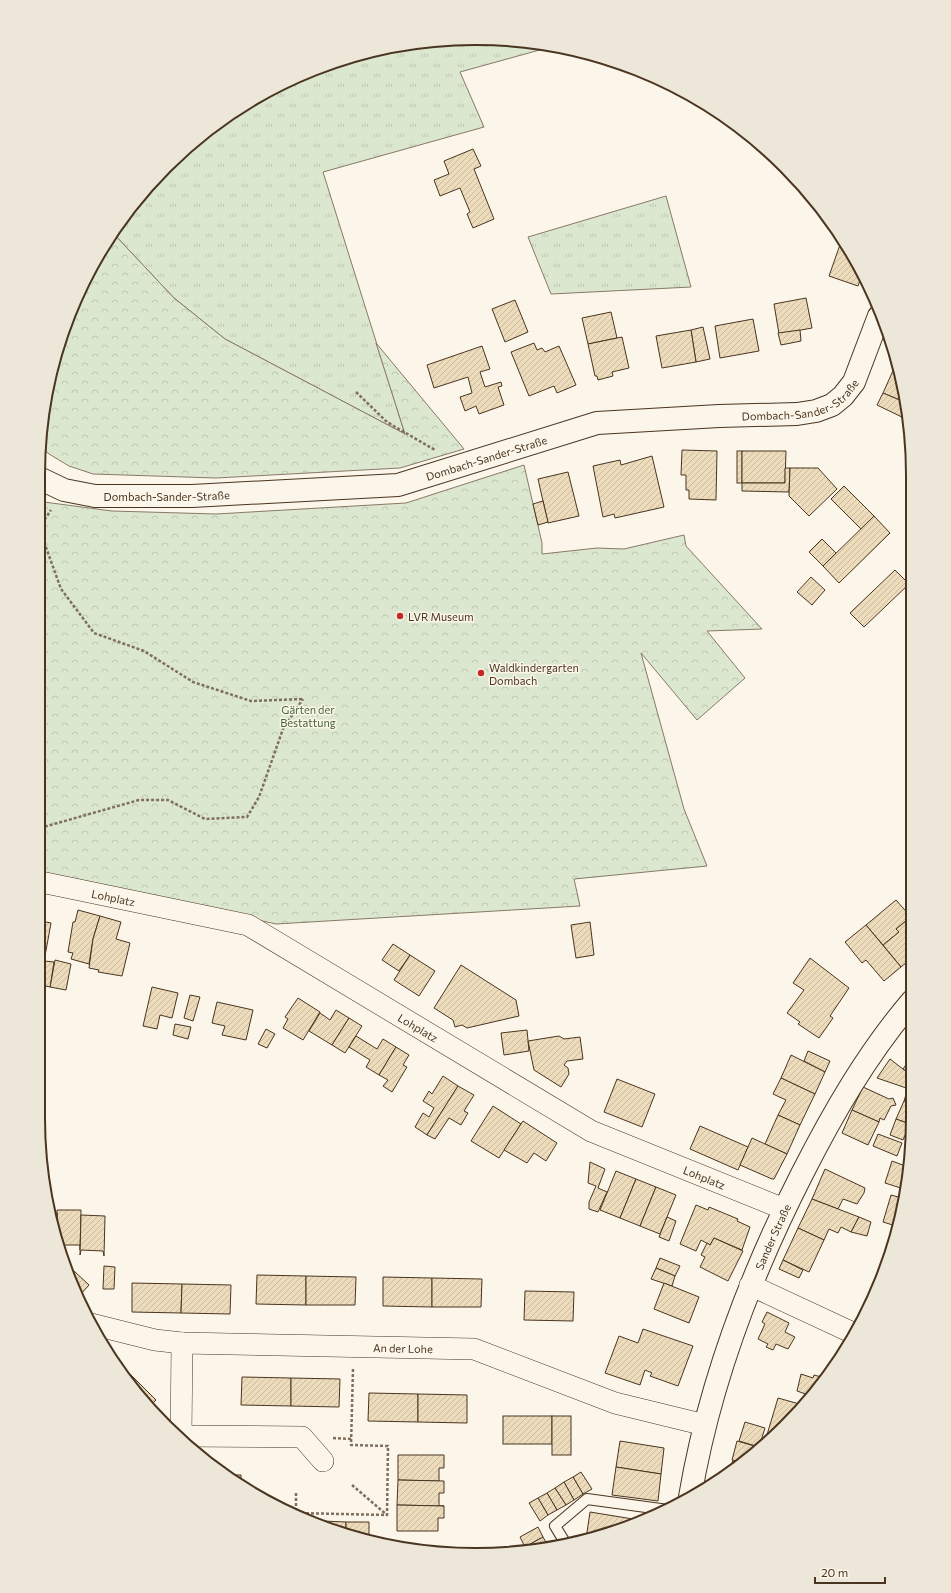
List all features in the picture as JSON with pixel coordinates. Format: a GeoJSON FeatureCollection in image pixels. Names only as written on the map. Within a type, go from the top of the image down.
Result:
{"type":"FeatureCollection","features":[{"type":"Feature","properties":{"kind":"street","name":"Dombach-Sander-Straße"},"geometry":{"type":"LineString","coordinates":[[45,481],[64,490],[95,496],[192,496],[398,485],[597,423],[816,412],[832,405],[843,396],[854,382],[877,321]]}},
{"type":"Feature","properties":{"kind":"street","name":"Lohplatz"},"geometry":{"type":"LineString","coordinates":[[45,883],[248,925],[591,1131],[784,1209]]}},
{"type":"Feature","properties":{"kind":"street","name":"Sander Straße"},"geometry":{"type":"LineString","coordinates":[[692,1490],[705,1425],[729,1345],[750,1285],[784,1209],[831,1116],[848,1088],[906,1009]]}},
{"type":"Feature","properties":{"kind":"street"},"geometry":{"type":"LineString","coordinates":[[750,1285],[849,1331]]}},
{"type":"Feature","properties":{"kind":"street","name":"An der Lohe"},"geometry":{"type":"LineString","coordinates":[[99,1326],[155,1340],[182,1343],[474,1349],[615,1403],[705,1425]]}},
{"type":"Feature","properties":{"kind":"street"},"geometry":{"type":"LineString","coordinates":[[181,1431],[182,1343]]}},
{"type":"Feature","properties":{"kind":"street"},"geometry":{"type":"LineString","coordinates":[[187,1436],[302,1437],[323,1461]]}},
{"type":"Feature","properties":{"kind":"lane"},"geometry":{"type":"LineString","coordinates":[[563,1539],[555,1526],[587,1499],[656,1508]]}},
{"type":"Feature","properties":{"kind":"path"},"geometry":{"type":"LineString","coordinates":[[356,392],[387,422],[461,466]]}},
{"type":"Feature","properties":{"kind":"path"},"geometry":{"type":"LineString","coordinates":[[45,545],[61,589],[94,633],[144,651],[193,682],[251,701],[303,699],[283,729],[259,797],[247,817],[204,819],[168,800],[139,800],[45,827]]}},
{"type":"Feature","properties":{"kind":"path"},"geometry":{"type":"LineString","coordinates":[[353,1347],[351,1445],[388,1446],[387,1515]]}},
{"type":"Feature","properties":{"kind":"path"},"geometry":{"type":"LineString","coordinates":[[352,1485],[387,1515]]}},
{"type":"Feature","properties":{"kind":"path"},"geometry":{"type":"LineString","coordinates":[[296,1493],[296,1509]]}},
{"type":"Feature","properties":{"kind":"path"},"geometry":{"type":"LineString","coordinates":[[307,1513],[387,1515]]}},
{"type":"Feature","properties":{"kind":"green space"},"geometry":{"type":"Polygon","coordinates":[[[476,45],[504,46],[539,50],[460,72],[484,127],[323,172],[405,434],[225,339],[174,298],[117,237],[134,213],[171,171],[213,134],[236,118],[285,89],[311,78],[337,68],[392,53],[447,46],[476,45]]]}},
{"type":"Feature","properties":{"kind":"green space"},"geometry":{"type":"Polygon","coordinates":[[[666,196],[691,287],[551,294],[528,237],[666,196]]]}},
{"type":"Feature","properties":{"kind":"green space"},"geometry":{"type":"Polygon","coordinates":[[[117,237],[174,298],[225,339],[405,434],[376,343],[464,449],[400,468],[216,478],[93,474],[69,466],[46,451],[46,447],[53,392],[68,337],[89,285],[117,237]]]}},
{"type":"Feature","properties":{"kind":"green space","name":"Gärten der Bestattung"},"geometry":{"type":"Polygon","coordinates":[[[524,465],[542,543],[542,554],[597,548],[624,549],[684,535],[686,546],[762,629],[707,631],[745,678],[697,720],[641,653],[684,809],[707,866],[574,879],[580,906],[276,924],[45,873],[45,502],[112,511],[216,514],[406,503],[524,465]]]}},
{"type":"Feature","properties":{"kind":"building"},"geometry":{"type":"Polygon","coordinates":[[[473,149],[481,166],[474,169],[494,219],[473,228],[467,214],[470,212],[460,188],[440,196],[434,180],[449,174],[444,161],[473,149]]]}},
{"type":"Feature","properties":{"kind":"building"},"geometry":{"type":"Polygon","coordinates":[[[839,246],[860,281],[858,286],[829,276],[839,246]]]}},
{"type":"Feature","properties":{"kind":"building"},"geometry":{"type":"Polygon","coordinates":[[[806,298],[812,328],[779,334],[774,304],[806,298]]]}},
{"type":"Feature","properties":{"kind":"building"},"geometry":{"type":"Polygon","coordinates":[[[515,300],[528,332],[505,342],[492,309],[515,300]]]}},
{"type":"Feature","properties":{"kind":"building"},"geometry":{"type":"Polygon","coordinates":[[[611,312],[617,338],[588,344],[582,318],[611,312]]]}},
{"type":"Feature","properties":{"kind":"building"},"geometry":{"type":"Polygon","coordinates":[[[753,319],[759,351],[720,358],[715,326],[753,319]]]}},
{"type":"Feature","properties":{"kind":"building"},"geometry":{"type":"Polygon","coordinates":[[[703,327],[710,359],[696,362],[691,330],[703,327]]]}},
{"type":"Feature","properties":{"kind":"building"},"geometry":{"type":"Polygon","coordinates":[[[691,330],[696,362],[662,368],[656,336],[691,330]]]}},
{"type":"Feature","properties":{"kind":"building"},"geometry":{"type":"Polygon","coordinates":[[[800,330],[801,341],[781,345],[778,333],[800,330]]]}},
{"type":"Feature","properties":{"kind":"building"},"geometry":{"type":"Polygon","coordinates":[[[622,337],[629,368],[612,372],[613,376],[598,380],[597,376],[595,376],[588,344],[622,337]]]}},
{"type":"Feature","properties":{"kind":"building"},"geometry":{"type":"Polygon","coordinates":[[[534,343],[537,350],[542,348],[545,352],[559,346],[576,385],[557,393],[554,386],[529,396],[511,352],[534,343]]]}},
{"type":"Feature","properties":{"kind":"building"},"geometry":{"type":"Polygon","coordinates":[[[482,346],[490,369],[480,372],[485,387],[501,382],[502,386],[498,387],[504,405],[479,414],[476,406],[465,411],[460,397],[472,393],[468,377],[434,388],[427,365],[482,346]]]}},
{"type":"Feature","properties":{"kind":"building"},"geometry":{"type":"Polygon","coordinates":[[[893,371],[899,400],[883,393],[893,371]]]}},
{"type":"Feature","properties":{"kind":"building"},"geometry":{"type":"Polygon","coordinates":[[[883,393],[899,400],[902,417],[877,405],[883,393]]]}},
{"type":"Feature","properties":{"kind":"building"},"geometry":{"type":"Polygon","coordinates":[[[682,450],[717,451],[716,500],[689,499],[689,490],[686,490],[686,475],[681,475],[682,450]]]}},
{"type":"Feature","properties":{"kind":"building"},"geometry":{"type":"Polygon","coordinates":[[[737,451],[742,451],[742,483],[737,483],[737,451]]]}},
{"type":"Feature","properties":{"kind":"building"},"geometry":{"type":"Polygon","coordinates":[[[742,451],[786,451],[785,483],[742,483],[742,451]]]}},
{"type":"Feature","properties":{"kind":"building"},"geometry":{"type":"Polygon","coordinates":[[[652,456],[664,507],[615,518],[614,514],[603,517],[593,466],[620,460],[621,465],[652,456]]]}},
{"type":"Feature","properties":{"kind":"building"},"geometry":{"type":"Polygon","coordinates":[[[785,468],[790,468],[789,492],[742,491],[742,483],[785,483],[785,468]]]}},
{"type":"Feature","properties":{"kind":"building"},"geometry":{"type":"Polygon","coordinates":[[[790,468],[818,468],[837,489],[809,516],[789,496],[790,468]]]}},
{"type":"Feature","properties":{"kind":"building"},"geometry":{"type":"Polygon","coordinates":[[[568,472],[579,516],[548,523],[538,479],[568,472]]]}},
{"type":"Feature","properties":{"kind":"building"},"geometry":{"type":"Polygon","coordinates":[[[844,486],[874,516],[861,529],[831,499],[844,486]]]}},
{"type":"Feature","properties":{"kind":"building"},"geometry":{"type":"Polygon","coordinates":[[[543,501],[548,522],[538,525],[533,504],[543,501]]]}},
{"type":"Feature","properties":{"kind":"building"},"geometry":{"type":"Polygon","coordinates":[[[874,516],[890,533],[839,583],[823,566],[874,516]]]}},
{"type":"Feature","properties":{"kind":"building"},"geometry":{"type":"Polygon","coordinates":[[[822,539],[836,553],[823,566],[809,552],[822,539]]]}},
{"type":"Feature","properties":{"kind":"building"},"geometry":{"type":"Polygon","coordinates":[[[895,570],[906,581],[906,587],[864,627],[850,613],[895,570]]]}},
{"type":"Feature","properties":{"kind":"building"},"geometry":{"type":"Polygon","coordinates":[[[811,577],[825,590],[812,605],[797,592],[811,577]]]}},
{"type":"Feature","properties":{"kind":"building"},"geometry":{"type":"Polygon","coordinates":[[[896,900],[906,911],[906,921],[896,929],[899,932],[883,945],[866,925],[896,900]]]}},
{"type":"Feature","properties":{"kind":"building"},"geometry":{"type":"Polygon","coordinates":[[[78,910],[100,916],[93,939],[89,964],[71,959],[73,953],[68,952],[73,922],[75,922],[78,910]]]}},
{"type":"Feature","properties":{"kind":"building"},"geometry":{"type":"Polygon","coordinates":[[[100,916],[121,922],[116,939],[130,943],[122,976],[98,972],[99,970],[89,968],[93,939],[100,916]]]}},
{"type":"Feature","properties":{"kind":"building"},"geometry":{"type":"Polygon","coordinates":[[[906,921],[906,963],[901,967],[883,945],[899,932],[896,929],[906,921]]]}},
{"type":"Feature","properties":{"kind":"building"},"geometry":{"type":"Polygon","coordinates":[[[45,922],[51,923],[45,956],[45,922]]]}},
{"type":"Feature","properties":{"kind":"building"},"geometry":{"type":"Polygon","coordinates":[[[590,922],[594,955],[576,958],[571,925],[590,922]]]}},
{"type":"Feature","properties":{"kind":"building"},"geometry":{"type":"Polygon","coordinates":[[[866,925],[901,967],[884,981],[866,960],[862,963],[845,942],[866,925]]]}},
{"type":"Feature","properties":{"kind":"building"},"geometry":{"type":"Polygon","coordinates":[[[393,944],[410,955],[399,971],[382,960],[393,944]]]}},
{"type":"Feature","properties":{"kind":"building"},"geometry":{"type":"Polygon","coordinates":[[[410,955],[435,971],[419,996],[394,980],[410,955]]]}},
{"type":"Feature","properties":{"kind":"building"},"geometry":{"type":"Polygon","coordinates":[[[810,958],[849,988],[830,1016],[833,1018],[819,1038],[798,1024],[800,1022],[787,1013],[804,990],[793,983],[810,958]]]}},
{"type":"Feature","properties":{"kind":"building"},"geometry":{"type":"Polygon","coordinates":[[[55,960],[71,964],[66,990],[50,987],[55,960]]]}},
{"type":"Feature","properties":{"kind":"building"},"geometry":{"type":"Polygon","coordinates":[[[45,961],[54,962],[50,987],[45,986],[45,961]]]}},
{"type":"Feature","properties":{"kind":"building"},"geometry":{"type":"Polygon","coordinates":[[[461,965],[516,1000],[519,1016],[467,1028],[462,1025],[455,1027],[453,1020],[434,1008],[461,965]]]}},
{"type":"Feature","properties":{"kind":"building"},"geometry":{"type":"Polygon","coordinates":[[[152,987],[178,993],[172,1018],[160,1015],[157,1029],[143,1026],[152,987]]]}},
{"type":"Feature","properties":{"kind":"building"},"geometry":{"type":"Polygon","coordinates":[[[190,995],[200,997],[193,1021],[184,1018],[190,995]]]}},
{"type":"Feature","properties":{"kind":"building"},"geometry":{"type":"Polygon","coordinates":[[[298,998],[320,1012],[303,1040],[283,1028],[288,1019],[285,1017],[298,998]]]}},
{"type":"Feature","properties":{"kind":"building"},"geometry":{"type":"Polygon","coordinates":[[[217,1002],[253,1010],[246,1040],[222,1035],[225,1026],[212,1023],[217,1002]]]}},
{"type":"Feature","properties":{"kind":"building"},"geometry":{"type":"Polygon","coordinates":[[[336,1010],[349,1018],[332,1045],[309,1031],[320,1013],[330,1020],[336,1010]]]}},
{"type":"Feature","properties":{"kind":"building"},"geometry":{"type":"Polygon","coordinates":[[[349,1018],[362,1026],[345,1053],[332,1045],[349,1018]]]}},
{"type":"Feature","properties":{"kind":"building"},"geometry":{"type":"Polygon","coordinates":[[[175,1024],[191,1027],[188,1039],[173,1035],[175,1024]]]}},
{"type":"Feature","properties":{"kind":"building"},"geometry":{"type":"Polygon","coordinates":[[[266,1029],[275,1034],[267,1048],[258,1044],[266,1029]]]}},
{"type":"Feature","properties":{"kind":"building"},"geometry":{"type":"Polygon","coordinates":[[[527,1030],[529,1051],[504,1055],[501,1033],[527,1030]]]}},
{"type":"Feature","properties":{"kind":"building"},"geometry":{"type":"Polygon","coordinates":[[[356,1036],[377,1049],[383,1039],[396,1047],[379,1075],[366,1067],[370,1060],[349,1047],[356,1036]]]}},
{"type":"Feature","properties":{"kind":"building"},"geometry":{"type":"Polygon","coordinates":[[[559,1036],[564,1039],[580,1037],[583,1059],[567,1061],[564,1065],[568,1068],[569,1074],[561,1087],[534,1070],[528,1041],[559,1036]]]}},
{"type":"Feature","properties":{"kind":"building"},"geometry":{"type":"Polygon","coordinates":[[[396,1047],[409,1055],[403,1065],[407,1067],[392,1092],[383,1086],[388,1080],[379,1075],[396,1047]]]}},
{"type":"Feature","properties":{"kind":"building"},"geometry":{"type":"Polygon","coordinates":[[[808,1051],[830,1061],[825,1072],[804,1061],[808,1051]]]}},
{"type":"Feature","properties":{"kind":"building"},"geometry":{"type":"Polygon","coordinates":[[[791,1055],[825,1072],[815,1094],[781,1078],[791,1055]]]}},
{"type":"Feature","properties":{"kind":"building"},"geometry":{"type":"Polygon","coordinates":[[[890,1059],[906,1071],[906,1088],[877,1078],[890,1059]]]}},
{"type":"Feature","properties":{"kind":"building"},"geometry":{"type":"Polygon","coordinates":[[[443,1076],[458,1086],[427,1135],[415,1127],[423,1113],[429,1117],[434,1108],[423,1101],[429,1091],[432,1094],[443,1076]]]}},
{"type":"Feature","properties":{"kind":"building"},"geometry":{"type":"Polygon","coordinates":[[[781,1078],[815,1094],[800,1125],[778,1115],[786,1100],[773,1094],[781,1078]]]}},
{"type":"Feature","properties":{"kind":"building"},"geometry":{"type":"Polygon","coordinates":[[[617,1079],[655,1094],[642,1127],[604,1112],[617,1079]]]}},
{"type":"Feature","properties":{"kind":"building"},"geometry":{"type":"Polygon","coordinates":[[[458,1086],[474,1095],[464,1111],[468,1113],[461,1125],[449,1118],[435,1139],[427,1135],[458,1086]]]}},
{"type":"Feature","properties":{"kind":"building"},"geometry":{"type":"Polygon","coordinates":[[[863,1087],[889,1099],[893,1098],[896,1105],[891,1106],[884,1120],[880,1118],[879,1122],[852,1110],[863,1087]]]}},
{"type":"Feature","properties":{"kind":"building"},"geometry":{"type":"Polygon","coordinates":[[[904,1101],[906,1102],[906,1123],[896,1119],[904,1101]]]}},
{"type":"Feature","properties":{"kind":"building"},"geometry":{"type":"Polygon","coordinates":[[[493,1106],[521,1124],[499,1158],[471,1141],[493,1106]]]}},
{"type":"Feature","properties":{"kind":"building"},"geometry":{"type":"Polygon","coordinates":[[[852,1110],[879,1122],[868,1145],[842,1133],[852,1110]]]}},
{"type":"Feature","properties":{"kind":"building"},"geometry":{"type":"Polygon","coordinates":[[[778,1115],[800,1125],[787,1154],[765,1144],[778,1115]]]}},
{"type":"Feature","properties":{"kind":"building"},"geometry":{"type":"Polygon","coordinates":[[[896,1119],[906,1123],[905,1134],[903,1140],[890,1135],[896,1119]]]}},
{"type":"Feature","properties":{"kind":"building"},"geometry":{"type":"Polygon","coordinates":[[[523,1121],[557,1143],[546,1161],[534,1153],[527,1163],[504,1150],[523,1121]]]}},
{"type":"Feature","properties":{"kind":"building"},"geometry":{"type":"Polygon","coordinates":[[[700,1126],[748,1147],[738,1170],[690,1149],[700,1126]]]}},
{"type":"Feature","properties":{"kind":"building"},"geometry":{"type":"Polygon","coordinates":[[[878,1134],[902,1143],[897,1156],[873,1146],[878,1134]]]}},
{"type":"Feature","properties":{"kind":"building"},"geometry":{"type":"Polygon","coordinates":[[[752,1138],[787,1154],[774,1179],[740,1165],[752,1138]]]}},
{"type":"Feature","properties":{"kind":"building"},"geometry":{"type":"Polygon","coordinates":[[[892,1161],[903,1165],[900,1188],[885,1183],[892,1161]]]}},
{"type":"Feature","properties":{"kind":"building"},"geometry":{"type":"Polygon","coordinates":[[[590,1162],[605,1169],[598,1188],[607,1192],[598,1212],[589,1209],[589,1202],[596,1186],[588,1183],[590,1162]]]}},
{"type":"Feature","properties":{"kind":"building"},"geometry":{"type":"Polygon","coordinates":[[[825,1169],[865,1188],[864,1193],[857,1204],[843,1199],[838,1209],[812,1199],[825,1169]]]}},
{"type":"Feature","properties":{"kind":"building"},"geometry":{"type":"Polygon","coordinates":[[[616,1171],[636,1179],[620,1218],[600,1210],[616,1171]]]}},
{"type":"Feature","properties":{"kind":"building"},"geometry":{"type":"Polygon","coordinates":[[[636,1179],[656,1187],[640,1226],[620,1218],[636,1179]]]}},
{"type":"Feature","properties":{"kind":"building"},"geometry":{"type":"Polygon","coordinates":[[[656,1187],[676,1195],[660,1234],[640,1226],[656,1187]]]}},
{"type":"Feature","properties":{"kind":"building"},"geometry":{"type":"Polygon","coordinates":[[[891,1195],[899,1197],[892,1225],[883,1222],[891,1195]]]}},
{"type":"Feature","properties":{"kind":"building"},"geometry":{"type":"Polygon","coordinates":[[[812,1199],[859,1217],[851,1232],[841,1227],[838,1233],[829,1229],[824,1240],[798,1228],[812,1199]]]}},
{"type":"Feature","properties":{"kind":"building"},"geometry":{"type":"Polygon","coordinates":[[[696,1205],[708,1210],[709,1207],[738,1219],[737,1221],[750,1227],[742,1250],[714,1238],[710,1245],[701,1240],[696,1251],[680,1244],[696,1205]]]}},
{"type":"Feature","properties":{"kind":"building"},"geometry":{"type":"Polygon","coordinates":[[[57,1210],[81,1210],[80,1250],[80,1245],[65,1245],[57,1218],[57,1210]]]}},
{"type":"Feature","properties":{"kind":"building"},"geometry":{"type":"Polygon","coordinates":[[[81,1215],[105,1216],[104,1256],[103,1251],[81,1250],[80,1255],[81,1215]]]}},
{"type":"Feature","properties":{"kind":"building"},"geometry":{"type":"Polygon","coordinates":[[[667,1217],[676,1221],[669,1241],[659,1237],[667,1217]]]}},
{"type":"Feature","properties":{"kind":"building"},"geometry":{"type":"Polygon","coordinates":[[[859,1217],[871,1222],[867,1236],[851,1232],[859,1217]]]}},
{"type":"Feature","properties":{"kind":"building"},"geometry":{"type":"Polygon","coordinates":[[[798,1228],[824,1240],[809,1272],[783,1260],[798,1228]]]}},
{"type":"Feature","properties":{"kind":"building"},"geometry":{"type":"Polygon","coordinates":[[[714,1238],[743,1251],[728,1281],[700,1267],[705,1257],[701,1255],[707,1243],[710,1245],[714,1238]]]}},
{"type":"Feature","properties":{"kind":"building"},"geometry":{"type":"Polygon","coordinates":[[[660,1258],[680,1266],[675,1276],[656,1268],[660,1258]]]}},
{"type":"Feature","properties":{"kind":"building"},"geometry":{"type":"Polygon","coordinates":[[[783,1260],[803,1270],[799,1278],[779,1269],[783,1260]]]}},
{"type":"Feature","properties":{"kind":"building"},"geometry":{"type":"Polygon","coordinates":[[[104,1266],[115,1267],[114,1289],[103,1289],[104,1266]]]}},
{"type":"Feature","properties":{"kind":"building"},"geometry":{"type":"Polygon","coordinates":[[[656,1268],[675,1276],[672,1286],[651,1279],[656,1268]]]}},
{"type":"Feature","properties":{"kind":"building"},"geometry":{"type":"Polygon","coordinates":[[[74,1271],[89,1285],[82,1292],[74,1271]]]}},
{"type":"Feature","properties":{"kind":"building"},"geometry":{"type":"Polygon","coordinates":[[[257,1275],[306,1276],[306,1305],[256,1304],[257,1275]]]}},
{"type":"Feature","properties":{"kind":"building"},"geometry":{"type":"Polygon","coordinates":[[[306,1276],[356,1277],[355,1305],[306,1305],[306,1276]]]}},
{"type":"Feature","properties":{"kind":"building"},"geometry":{"type":"Polygon","coordinates":[[[383,1277],[432,1278],[432,1307],[383,1306],[383,1277]]]}},
{"type":"Feature","properties":{"kind":"building"},"geometry":{"type":"Polygon","coordinates":[[[432,1278],[482,1279],[481,1307],[432,1307],[432,1278]]]}},
{"type":"Feature","properties":{"kind":"building"},"geometry":{"type":"Polygon","coordinates":[[[132,1283],[182,1284],[181,1313],[132,1312],[132,1283]]]}},
{"type":"Feature","properties":{"kind":"building"},"geometry":{"type":"Polygon","coordinates":[[[664,1283],[699,1297],[689,1323],[654,1309],[664,1283]]]}},
{"type":"Feature","properties":{"kind":"building"},"geometry":{"type":"Polygon","coordinates":[[[182,1284],[231,1285],[230,1314],[181,1313],[182,1284]]]}},
{"type":"Feature","properties":{"kind":"building"},"geometry":{"type":"Polygon","coordinates":[[[525,1291],[574,1292],[573,1321],[524,1320],[525,1291]]]}},
{"type":"Feature","properties":{"kind":"building"},"geometry":{"type":"Polygon","coordinates":[[[767,1312],[789,1323],[785,1332],[795,1337],[788,1349],[776,1344],[773,1350],[766,1347],[768,1344],[758,1339],[765,1324],[762,1322],[767,1312]]]}},
{"type":"Feature","properties":{"kind":"building"},"geometry":{"type":"Polygon","coordinates":[[[643,1329],[693,1346],[678,1386],[650,1376],[652,1373],[645,1370],[640,1385],[605,1373],[619,1336],[638,1343],[643,1329]]]}},
{"type":"Feature","properties":{"kind":"building"},"geometry":{"type":"Polygon","coordinates":[[[129,1373],[156,1400],[153,1403],[129,1373]]]}},
{"type":"Feature","properties":{"kind":"building"},"geometry":{"type":"Polygon","coordinates":[[[801,1374],[813,1378],[814,1375],[819,1376],[805,1394],[797,1391],[801,1374]]]}},
{"type":"Feature","properties":{"kind":"building"},"geometry":{"type":"Polygon","coordinates":[[[242,1377],[291,1378],[291,1406],[241,1405],[242,1377]]]}},
{"type":"Feature","properties":{"kind":"building"},"geometry":{"type":"Polygon","coordinates":[[[291,1378],[340,1379],[339,1407],[291,1406],[291,1378]]]}},
{"type":"Feature","properties":{"kind":"building"},"geometry":{"type":"Polygon","coordinates":[[[369,1393],[418,1394],[418,1422],[368,1421],[369,1393]]]}},
{"type":"Feature","properties":{"kind":"building"},"geometry":{"type":"Polygon","coordinates":[[[418,1394],[467,1395],[467,1423],[418,1422],[418,1394]]]}},
{"type":"Feature","properties":{"kind":"building"},"geometry":{"type":"Polygon","coordinates":[[[778,1398],[797,1403],[780,1422],[767,1433],[778,1398]]]}},
{"type":"Feature","properties":{"kind":"building"},"geometry":{"type":"Polygon","coordinates":[[[503,1416],[552,1416],[552,1444],[503,1444],[503,1416]]]}},
{"type":"Feature","properties":{"kind":"building"},"geometry":{"type":"Polygon","coordinates":[[[552,1416],[571,1416],[571,1455],[552,1455],[552,1416]]]}},
{"type":"Feature","properties":{"kind":"building"},"geometry":{"type":"Polygon","coordinates":[[[745,1422],[765,1428],[762,1439],[754,1445],[739,1441],[745,1422]]]}},
{"type":"Feature","properties":{"kind":"building"},"geometry":{"type":"Polygon","coordinates":[[[620,1441],[664,1448],[661,1474],[616,1467],[620,1441]]]}},
{"type":"Feature","properties":{"kind":"building"},"geometry":{"type":"Polygon","coordinates":[[[737,1441],[754,1446],[735,1461],[732,1460],[737,1441]]]}},
{"type":"Feature","properties":{"kind":"building"},"geometry":{"type":"Polygon","coordinates":[[[398,1455],[444,1455],[444,1468],[439,1468],[439,1481],[398,1480],[398,1455]]]}},
{"type":"Feature","properties":{"kind":"building"},"geometry":{"type":"Polygon","coordinates":[[[616,1467],[661,1474],[658,1501],[612,1495],[616,1467]]]}},
{"type":"Feature","properties":{"kind":"building"},"geometry":{"type":"Polygon","coordinates":[[[581,1472],[592,1489],[583,1494],[573,1477],[581,1472]]]}},
{"type":"Feature","properties":{"kind":"building"},"geometry":{"type":"Polygon","coordinates":[[[573,1477],[583,1494],[574,1500],[564,1482],[573,1477]]]}},
{"type":"Feature","properties":{"kind":"building"},"geometry":{"type":"Polygon","coordinates":[[[398,1480],[444,1481],[444,1493],[439,1493],[439,1506],[397,1505],[398,1480]]]}},
{"type":"Feature","properties":{"kind":"building"},"geometry":{"type":"Polygon","coordinates":[[[564,1482],[574,1500],[566,1505],[555,1488],[564,1482]]]}},
{"type":"Feature","properties":{"kind":"building"},"geometry":{"type":"Polygon","coordinates":[[[555,1488],[566,1505],[557,1510],[547,1493],[555,1488]]]}},
{"type":"Feature","properties":{"kind":"building"},"geometry":{"type":"Polygon","coordinates":[[[547,1493],[557,1510],[548,1515],[538,1498],[547,1493]]]}},
{"type":"Feature","properties":{"kind":"building"},"geometry":{"type":"Polygon","coordinates":[[[538,1498],[548,1515],[540,1521],[529,1503],[538,1498]]]}},
{"type":"Feature","properties":{"kind":"building"},"geometry":{"type":"Polygon","coordinates":[[[397,1505],[444,1506],[444,1518],[438,1518],[438,1531],[397,1531],[397,1505]]]}},
{"type":"Feature","properties":{"kind":"building"},"geometry":{"type":"Polygon","coordinates":[[[590,1512],[631,1519],[614,1525],[587,1533],[590,1512]]]}},
{"type":"Feature","properties":{"kind":"building"},"geometry":{"type":"Polygon","coordinates":[[[327,1521],[346,1522],[346,1528],[327,1521]]]}},
{"type":"Feature","properties":{"kind":"building"},"geometry":{"type":"Polygon","coordinates":[[[346,1522],[369,1522],[369,1534],[364,1533],[346,1528],[346,1522]]]}},
{"type":"Feature","properties":{"kind":"building"},"geometry":{"type":"Polygon","coordinates":[[[538,1527],[543,1537],[530,1544],[524,1545],[520,1537],[538,1527]]]}},
{"type":"Feature","properties":{"kind":"building"},"geometry":{"type":"Polygon","coordinates":[[[543,1537],[546,1542],[532,1544],[530,1544],[543,1537]]]}},
{"type":"Feature","properties":{"kind":"place","name":"LVR Museum"},"geometry":{"type":"Point","coordinates":[400,616]}},
{"type":"Feature","properties":{"kind":"place","name":"Waldkindergarten Dombach"},"geometry":{"type":"Point","coordinates":[481,673]}}]}
